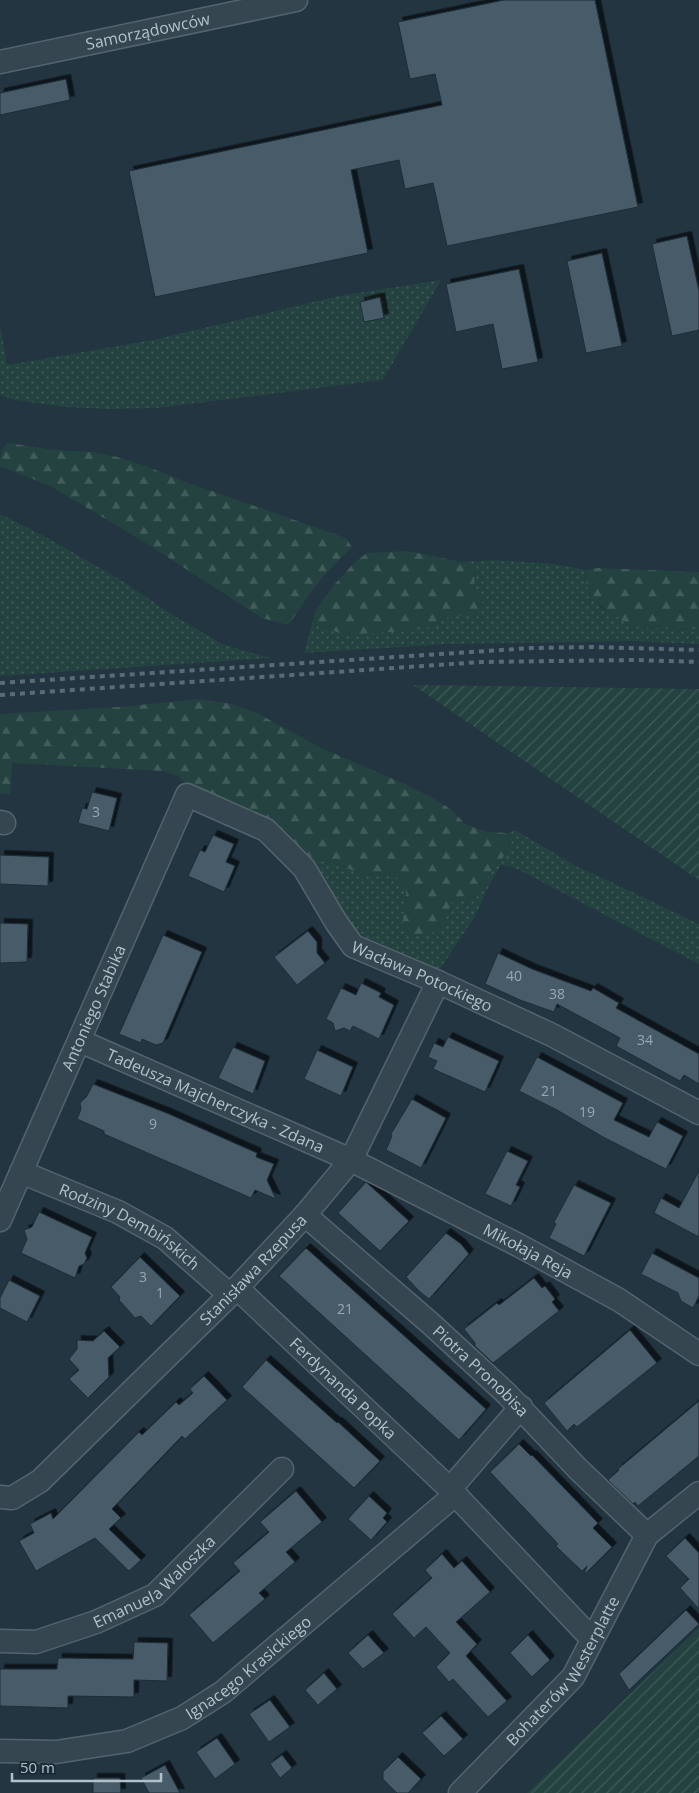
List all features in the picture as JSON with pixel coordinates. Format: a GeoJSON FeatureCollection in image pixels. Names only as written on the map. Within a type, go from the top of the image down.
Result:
{"type":"FeatureCollection","features":[{"type":"Feature","properties":{"kind":"street","name":"Samorządowców"},"geometry":{"type":"LineString","coordinates":[[0,62],[296,0]]}},
{"type":"Feature","properties":{"kind":"street","name":"Wacława Potockiego"},"geometry":{"type":"LineString","coordinates":[[187,795],[266,830],[304,868],[336,922],[353,946],[438,982],[552,1035],[699,1113]]}},
{"type":"Feature","properties":{"kind":"street","name":"Antoniego Stabika"},"geometry":{"type":"LineString","coordinates":[[0,1220],[187,795]]}},
{"type":"Feature","properties":{"kind":"street","name":"Stanisława Rzepusa"},"geometry":{"type":"LineString","coordinates":[[0,1497],[12,1498],[40,1481],[233,1292],[305,1215],[351,1160],[438,982]]}},
{"type":"Feature","properties":{"kind":"street","name":"Tadeusza Majcherczyka - Zdana"},"geometry":{"type":"LineString","coordinates":[[80,1041],[351,1160]]}},
{"type":"Feature","properties":{"kind":"street","name":"Mikołaja Reja"},"geometry":{"type":"LineString","coordinates":[[351,1160],[520,1246],[619,1300],[699,1354]]}},
{"type":"Feature","properties":{"kind":"street","name":"Rodziny Dembińskich"},"geometry":{"type":"LineString","coordinates":[[21,1172],[118,1212],[165,1238],[233,1292]]}},
{"type":"Feature","properties":{"kind":"street","name":"Piotra Pronobisa"},"geometry":{"type":"LineString","coordinates":[[305,1215],[430,1323],[521,1407],[578,1469],[646,1535]]}},
{"type":"Feature","properties":{"kind":"street","name":"Ferdynanda Popka"},"geometry":{"type":"LineString","coordinates":[[233,1292],[453,1491],[591,1638]]}},
{"type":"Feature","properties":{"kind":"street","name":"Ignacego Krasickiego"},"geometry":{"type":"LineString","coordinates":[[0,1751],[56,1752],[128,1740],[182,1718],[224,1692],[453,1491],[521,1407]]}},
{"type":"Feature","properties":{"kind":"street","name":"Emanuela Waloszka"},"geometry":{"type":"LineString","coordinates":[[0,1641],[36,1642],[96,1622],[154,1595],[282,1469]]}},
{"type":"Feature","properties":{"kind":"street"},"geometry":{"type":"LineString","coordinates":[[646,1535],[699,1493]]}},
{"type":"Feature","properties":{"kind":"street","name":"Bohaterów Westerplatte"},"geometry":{"type":"LineString","coordinates":[[460,1793],[572,1677],[646,1535]]}},
{"type":"Feature","properties":{"kind":"green space"},"geometry":{"type":"Polygon","coordinates":[[[441,280],[383,380],[156,408],[107,409],[65,407],[15,400],[0,395],[0,324],[7,365],[153,340],[339,296],[441,280]]]}},
{"type":"Feature","properties":{"kind":"green space"},"geometry":{"type":"Polygon","coordinates":[[[8,443],[55,450],[92,452],[117,457],[346,538],[352,547],[319,582],[288,625],[262,618],[141,540],[50,486],[0,466],[0,456],[5,445],[8,443]]]}},
{"type":"Feature","properties":{"kind":"green space"},"geometry":{"type":"Polygon","coordinates":[[[0,514],[44,536],[121,580],[171,614],[222,644],[270,658],[0,676],[0,514]]]}},
{"type":"Feature","properties":{"kind":"green space"},"geometry":{"type":"Polygon","coordinates":[[[408,551],[462,562],[474,567],[475,593],[484,605],[476,613],[445,618],[435,626],[406,631],[345,635],[312,623],[316,610],[333,586],[354,563],[367,553],[408,551]]]}},
{"type":"Feature","properties":{"kind":"green space"},"geometry":{"type":"Polygon","coordinates":[[[493,560],[553,564],[586,570],[585,580],[600,607],[621,618],[629,627],[699,629],[699,644],[630,641],[449,644],[304,653],[312,623],[345,635],[445,618],[484,605],[475,593],[474,567],[462,562],[493,560]]]}},
{"type":"Feature","properties":{"kind":"green space"},"geometry":{"type":"Polygon","coordinates":[[[598,568],[699,572],[699,629],[629,627],[599,604],[589,591],[586,582],[586,570],[598,568]]]}},
{"type":"Feature","properties":{"kind":"green space"},"geometry":{"type":"Polygon","coordinates":[[[413,685],[699,689],[699,880],[413,685]]]}},
{"type":"Feature","properties":{"kind":"green space"},"geometry":{"type":"Polygon","coordinates":[[[201,699],[231,704],[257,713],[321,748],[433,798],[452,810],[465,824],[487,832],[508,833],[510,845],[502,859],[489,874],[483,889],[472,899],[451,903],[444,925],[430,934],[413,935],[402,927],[406,894],[405,888],[397,877],[377,874],[364,875],[342,866],[304,855],[191,787],[178,776],[163,771],[12,763],[10,794],[0,793],[0,714],[119,707],[201,699]]]}},
{"type":"Feature","properties":{"kind":"green space"},"geometry":{"type":"Polygon","coordinates":[[[515,830],[576,866],[699,924],[699,964],[523,872],[501,865],[474,918],[436,975],[360,936],[350,927],[304,855],[342,866],[364,875],[377,874],[397,877],[405,888],[406,894],[403,927],[413,935],[429,934],[444,925],[450,903],[472,899],[483,889],[489,874],[502,859],[510,845],[508,833],[515,830]]]}},
{"type":"Feature","properties":{"kind":"green space"},"geometry":{"type":"Polygon","coordinates":[[[699,1628],[699,1793],[527,1793],[699,1628]]]}},
{"type":"Feature","properties":{"kind":"building"},"geometry":{"type":"Polygon","coordinates":[[[504,0],[595,0],[638,207],[447,246],[433,183],[405,189],[399,160],[351,170],[368,253],[155,297],[129,171],[442,105],[435,74],[410,79],[398,22],[504,0]]]}},
{"type":"Feature","properties":{"kind":"building"},"geometry":{"type":"Polygon","coordinates":[[[66,79],[70,100],[0,115],[0,93],[66,79]]]}},
{"type":"Feature","properties":{"kind":"building"},"geometry":{"type":"Polygon","coordinates":[[[687,236],[699,291],[699,330],[672,336],[652,244],[687,236]]]}},
{"type":"Feature","properties":{"kind":"building"},"geometry":{"type":"Polygon","coordinates":[[[602,253],[622,346],[586,353],[567,261],[602,253]]]}},
{"type":"Feature","properties":{"kind":"building"},"geometry":{"type":"Polygon","coordinates":[[[519,269],[538,362],[502,369],[493,324],[456,332],[446,284],[519,269]]]}},
{"type":"Feature","properties":{"kind":"building"},"geometry":{"type":"Polygon","coordinates":[[[380,297],[384,318],[364,322],[360,302],[380,297]]]}},
{"type":"Feature","properties":{"kind":"building"},"geometry":{"type":"Polygon","coordinates":[[[92,792],[117,798],[109,831],[78,823],[82,808],[87,809],[92,792]]]}},
{"type":"Feature","properties":{"kind":"building"},"geometry":{"type":"Polygon","coordinates":[[[213,835],[234,844],[226,862],[235,866],[224,892],[188,876],[200,850],[205,852],[213,835]]]}},
{"type":"Feature","properties":{"kind":"building"},"geometry":{"type":"Polygon","coordinates":[[[0,855],[49,857],[48,886],[0,884],[0,855]]]}},
{"type":"Feature","properties":{"kind":"building"},"geometry":{"type":"Polygon","coordinates":[[[0,923],[28,924],[27,962],[0,963],[0,923]]]}},
{"type":"Feature","properties":{"kind":"building"},"geometry":{"type":"Polygon","coordinates":[[[308,931],[317,942],[317,953],[325,963],[297,985],[274,957],[308,931]]]}},
{"type":"Feature","properties":{"kind":"building"},"geometry":{"type":"Polygon","coordinates":[[[163,935],[202,952],[163,1043],[156,1045],[142,1039],[141,1043],[119,1034],[163,935]]]}},
{"type":"Feature","properties":{"kind":"building"},"geometry":{"type":"Polygon","coordinates":[[[498,953],[532,969],[591,991],[593,988],[619,1003],[616,1008],[699,1054],[699,1084],[684,1075],[680,1081],[616,1046],[620,1038],[557,1004],[554,1012],[520,1000],[485,984],[498,953]]]}},
{"type":"Feature","properties":{"kind":"building"},"geometry":{"type":"Polygon","coordinates":[[[361,983],[381,993],[379,997],[394,1005],[379,1039],[353,1026],[350,1031],[344,1028],[335,1031],[333,1023],[326,1019],[341,988],[356,995],[361,983]]]}},
{"type":"Feature","properties":{"kind":"building"},"geometry":{"type":"Polygon","coordinates":[[[448,1037],[499,1061],[485,1092],[433,1069],[437,1061],[428,1057],[434,1043],[443,1047],[448,1037]]]}},
{"type":"Feature","properties":{"kind":"building"},"geometry":{"type":"Polygon","coordinates":[[[233,1047],[265,1061],[253,1094],[218,1078],[233,1047]]]}},
{"type":"Feature","properties":{"kind":"building"},"geometry":{"type":"Polygon","coordinates":[[[317,1050],[353,1067],[341,1096],[304,1079],[317,1050]]]}},
{"type":"Feature","properties":{"kind":"building"},"geometry":{"type":"Polygon","coordinates":[[[537,1057],[623,1103],[614,1120],[649,1137],[657,1122],[683,1136],[666,1169],[519,1091],[537,1057]]]}},
{"type":"Feature","properties":{"kind":"building"},"geometry":{"type":"Polygon","coordinates":[[[93,1084],[169,1114],[257,1153],[256,1157],[274,1164],[267,1180],[276,1199],[255,1190],[251,1198],[104,1134],[104,1131],[77,1119],[81,1109],[80,1103],[87,1096],[93,1084]]]}},
{"type":"Feature","properties":{"kind":"building"},"geometry":{"type":"Polygon","coordinates":[[[412,1099],[446,1118],[421,1168],[386,1150],[392,1136],[391,1134],[412,1099]]]}},
{"type":"Feature","properties":{"kind":"building"},"geometry":{"type":"Polygon","coordinates":[[[507,1151],[528,1161],[516,1185],[520,1187],[511,1206],[485,1194],[507,1151]]]}},
{"type":"Feature","properties":{"kind":"building"},"geometry":{"type":"Polygon","coordinates":[[[699,1171],[699,1237],[654,1213],[661,1198],[679,1208],[699,1171]]]}},
{"type":"Feature","properties":{"kind":"building"},"geometry":{"type":"Polygon","coordinates":[[[366,1182],[409,1221],[380,1251],[338,1213],[366,1182]]]}},
{"type":"Feature","properties":{"kind":"building"},"geometry":{"type":"Polygon","coordinates":[[[574,1185],[611,1203],[584,1256],[549,1238],[556,1224],[554,1222],[574,1185]]]}},
{"type":"Feature","properties":{"kind":"building"},"geometry":{"type":"Polygon","coordinates":[[[39,1212],[92,1237],[85,1253],[87,1258],[84,1264],[79,1266],[75,1278],[21,1253],[27,1239],[24,1230],[32,1227],[39,1212]]]}},
{"type":"Feature","properties":{"kind":"building"},"geometry":{"type":"Polygon","coordinates":[[[446,1233],[461,1244],[469,1254],[429,1299],[406,1277],[446,1233]]]}},
{"type":"Feature","properties":{"kind":"building"},"geometry":{"type":"Polygon","coordinates":[[[306,1248],[486,1409],[459,1440],[279,1276],[306,1248]]]}},
{"type":"Feature","properties":{"kind":"building"},"geometry":{"type":"Polygon","coordinates":[[[652,1253],[699,1278],[699,1296],[693,1308],[681,1301],[678,1293],[641,1274],[652,1253]]]}},
{"type":"Feature","properties":{"kind":"building"},"geometry":{"type":"Polygon","coordinates":[[[140,1257],[180,1296],[151,1326],[141,1316],[135,1318],[119,1300],[120,1297],[111,1287],[140,1257]]]}},
{"type":"Feature","properties":{"kind":"building"},"geometry":{"type":"Polygon","coordinates":[[[534,1278],[542,1288],[545,1286],[555,1299],[552,1302],[559,1311],[493,1363],[475,1346],[475,1343],[464,1329],[497,1303],[499,1305],[534,1278]]]}},
{"type":"Feature","properties":{"kind":"building"},"geometry":{"type":"Polygon","coordinates":[[[9,1280],[40,1296],[27,1322],[0,1308],[0,1298],[9,1280]]]}},
{"type":"Feature","properties":{"kind":"building"},"geometry":{"type":"Polygon","coordinates":[[[630,1330],[657,1363],[577,1427],[574,1424],[567,1431],[544,1403],[630,1330]]]}},
{"type":"Feature","properties":{"kind":"building"},"geometry":{"type":"Polygon","coordinates":[[[104,1331],[120,1347],[108,1358],[109,1377],[88,1398],[69,1379],[79,1370],[69,1359],[77,1349],[77,1340],[93,1341],[104,1331]]]}},
{"type":"Feature","properties":{"kind":"building"},"geometry":{"type":"Polygon","coordinates":[[[266,1360],[380,1461],[354,1488],[242,1387],[266,1360]]]}},
{"type":"Feature","properties":{"kind":"building"},"geometry":{"type":"Polygon","coordinates":[[[204,1376],[227,1400],[185,1439],[182,1436],[112,1509],[121,1518],[109,1529],[141,1560],[129,1571],[95,1538],[36,1571],[19,1541],[34,1533],[30,1524],[51,1513],[53,1519],[139,1432],[142,1435],[176,1402],[179,1405],[193,1393],[190,1389],[204,1376]]]}},
{"type":"Feature","properties":{"kind":"building"},"geometry":{"type":"Polygon","coordinates":[[[699,1401],[699,1456],[638,1506],[635,1502],[633,1504],[608,1480],[618,1469],[699,1401]]]}},
{"type":"Feature","properties":{"kind":"building"},"geometry":{"type":"Polygon","coordinates":[[[519,1444],[598,1523],[593,1528],[612,1547],[584,1575],[587,1566],[582,1571],[564,1554],[556,1546],[558,1544],[490,1472],[519,1444]]]}},
{"type":"Feature","properties":{"kind":"building"},"geometry":{"type":"Polygon","coordinates":[[[296,1491],[322,1522],[286,1552],[295,1562],[259,1593],[265,1599],[213,1643],[189,1615],[240,1571],[233,1563],[269,1532],[260,1522],[296,1491]]]}},
{"type":"Feature","properties":{"kind":"building"},"geometry":{"type":"Polygon","coordinates":[[[369,1496],[387,1513],[383,1518],[387,1522],[371,1540],[348,1519],[369,1496]]]}},
{"type":"Feature","properties":{"kind":"building"},"geometry":{"type":"Polygon","coordinates":[[[685,1538],[699,1553],[699,1609],[680,1588],[689,1579],[666,1556],[685,1538]]]}},
{"type":"Feature","properties":{"kind":"building"},"geometry":{"type":"Polygon","coordinates":[[[442,1554],[454,1568],[462,1561],[490,1592],[456,1622],[477,1644],[466,1656],[507,1701],[488,1717],[453,1679],[449,1682],[436,1667],[450,1653],[426,1627],[414,1638],[392,1614],[432,1578],[425,1570],[442,1554]]]}},
{"type":"Feature","properties":{"kind":"building"},"geometry":{"type":"Polygon","coordinates":[[[686,1610],[699,1624],[629,1690],[619,1674],[686,1610]]]}},
{"type":"Feature","properties":{"kind":"building"},"geometry":{"type":"Polygon","coordinates":[[[368,1635],[384,1653],[363,1669],[348,1653],[368,1635]]]}},
{"type":"Feature","properties":{"kind":"building"},"geometry":{"type":"Polygon","coordinates":[[[528,1635],[550,1660],[532,1677],[510,1653],[528,1635]]]}},
{"type":"Feature","properties":{"kind":"building"},"geometry":{"type":"Polygon","coordinates":[[[134,1642],[168,1643],[167,1681],[134,1680],[134,1697],[68,1696],[68,1708],[0,1706],[0,1669],[57,1669],[58,1658],[133,1659],[134,1642]]]}},
{"type":"Feature","properties":{"kind":"building"},"geometry":{"type":"Polygon","coordinates":[[[324,1673],[337,1689],[318,1705],[305,1690],[324,1673]]]}},
{"type":"Feature","properties":{"kind":"building"},"geometry":{"type":"Polygon","coordinates":[[[270,1700],[290,1727],[269,1742],[249,1714],[270,1700]]]}},
{"type":"Feature","properties":{"kind":"building"},"geometry":{"type":"Polygon","coordinates":[[[441,1716],[463,1739],[444,1756],[422,1733],[441,1716]]]}},
{"type":"Feature","properties":{"kind":"building"},"geometry":{"type":"Polygon","coordinates":[[[217,1738],[235,1764],[215,1779],[196,1752],[217,1738]]]}},
{"type":"Feature","properties":{"kind":"building"},"geometry":{"type":"Polygon","coordinates":[[[282,1755],[292,1768],[280,1778],[270,1764],[282,1755]]]}},
{"type":"Feature","properties":{"kind":"building"},"geometry":{"type":"Polygon","coordinates":[[[398,1757],[421,1779],[408,1793],[397,1793],[383,1779],[383,1772],[398,1757]]]}},
{"type":"Feature","properties":{"kind":"building"},"geometry":{"type":"Polygon","coordinates":[[[165,1765],[180,1793],[149,1793],[141,1778],[165,1765]]]}},
{"type":"Feature","properties":{"kind":"building"},"geometry":{"type":"Polygon","coordinates":[[[93,1778],[120,1778],[121,1793],[93,1793],[93,1778]]]}},
{"type":"Feature","properties":{"kind":"railway"},"geometry":{"type":"LineString","coordinates":[[0,683],[532,648],[592,647],[699,650]]}},
{"type":"Feature","properties":{"kind":"railway"},"geometry":{"type":"LineString","coordinates":[[0,695],[481,662],[636,660],[699,662]]}}]}
